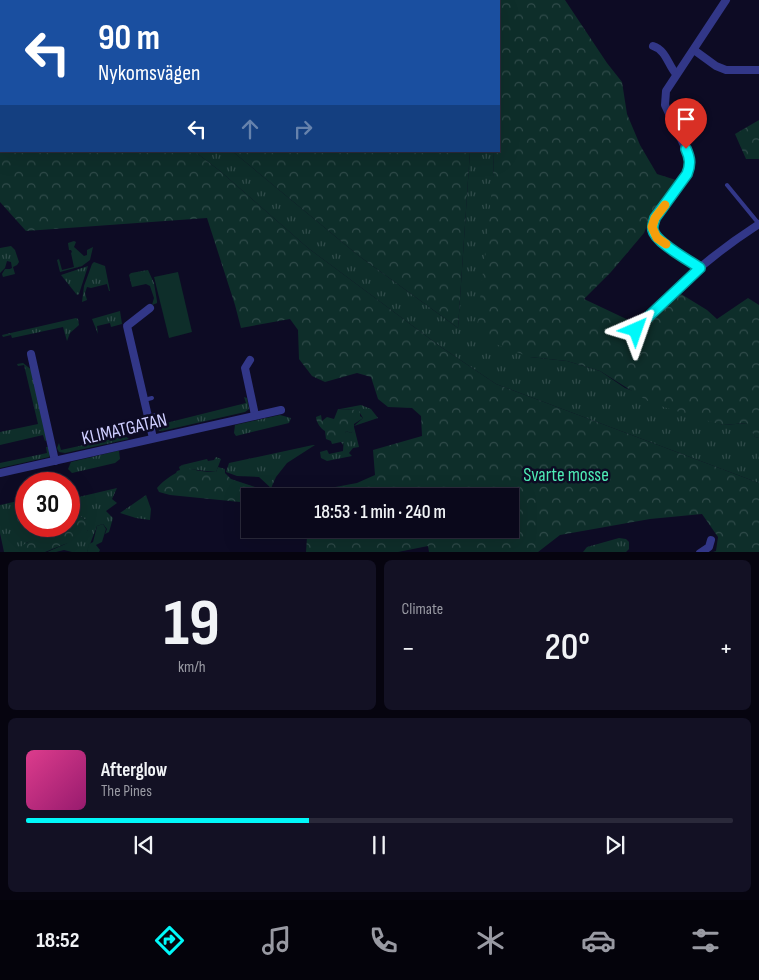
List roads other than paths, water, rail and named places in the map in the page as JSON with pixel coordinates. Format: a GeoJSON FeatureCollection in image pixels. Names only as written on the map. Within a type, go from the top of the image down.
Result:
{"type":"FeatureCollection","features":[{"type":"Feature","properties":{"kind":"street"},"geometry":{"type":"LineString","coordinates":[[700,268],[658,239],[652,227],[655,218],[687,174],[690,166],[690,158],[665,105],[666,91],[726,0]]}},
{"type":"Feature","properties":{"kind":"street"},"geometry":{"type":"LineString","coordinates":[[654,46],[662,50],[676,74]]}},
{"type":"Feature","properties":{"kind":"street"},"geometry":{"type":"LineString","coordinates":[[694,50],[716,66],[726,70],[759,70]]}},
{"type":"Feature","properties":{"kind":"street"},"geometry":{"type":"LineString","coordinates":[[636,330],[700,268],[759,224]]}},
{"type":"Feature","properties":{"kind":"street"},"geometry":{"type":"LineString","coordinates":[[150,308],[128,326],[152,416],[153,438]]}},
{"type":"Feature","properties":{"kind":"street"},"geometry":{"type":"LineString","coordinates":[[31,354],[55,460]]}},
{"type":"Feature","properties":{"kind":"street"},"geometry":{"type":"LineString","coordinates":[[250,360],[242,375],[246,393],[255,416]]}},
{"type":"Feature","properties":{"kind":"street","name":"KLIMATGATAN"},"geometry":{"type":"LineString","coordinates":[[0,473],[281,410]]}},
{"type":"Feature","properties":{"kind":"street"},"geometry":{"type":"LineString","coordinates":[[700,552],[709,547],[711,540]]}},
{"type":"Feature","properties":{"kind":"lane"},"geometry":{"type":"LineString","coordinates":[[727,185],[759,224]]}},
{"type":"Feature","properties":{"kind":"park label","name":"Svarte mosse"},"geometry":{"type":"Point","coordinates":[566,474]}}]}
